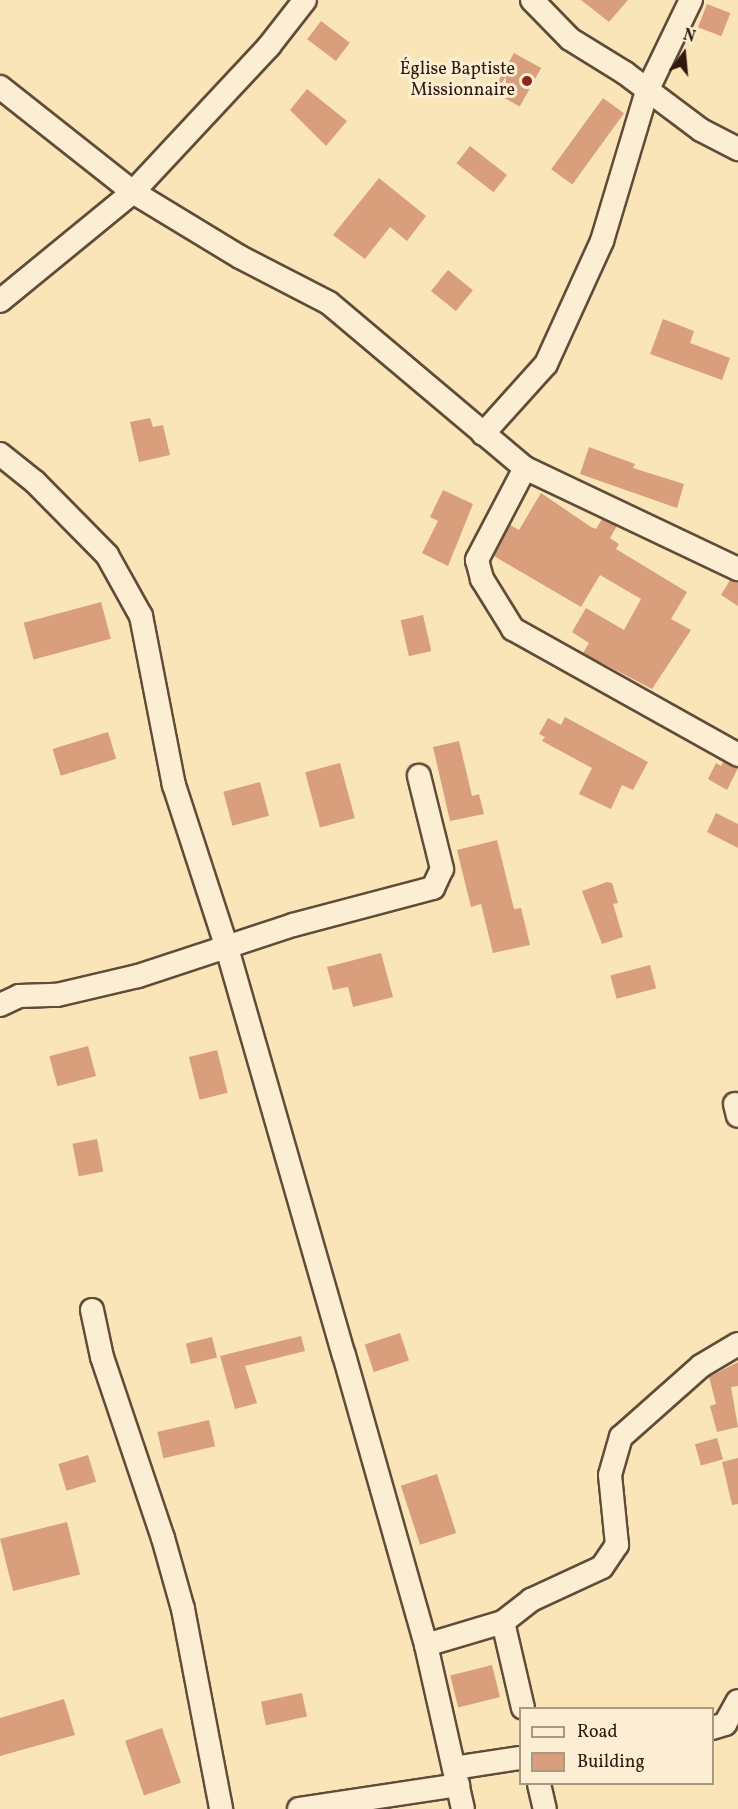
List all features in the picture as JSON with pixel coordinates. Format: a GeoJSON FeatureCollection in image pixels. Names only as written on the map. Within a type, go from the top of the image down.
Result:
{"type":"FeatureCollection","features":[{"type":"Feature","properties":{"kind":"street"},"geometry":{"type":"LineString","coordinates":[[0,301],[133,192],[269,46],[305,0]]}},
{"type":"Feature","properties":{"kind":"street"},"geometry":{"type":"LineString","coordinates":[[532,0],[570,39],[701,130],[738,149]]}},
{"type":"Feature","properties":{"kind":"street"},"geometry":{"type":"LineString","coordinates":[[483,434],[546,364],[602,241],[647,91],[691,0]]}},
{"type":"Feature","properties":{"kind":"street"},"geometry":{"type":"LineString","coordinates":[[0,87],[133,192],[240,257],[329,303],[525,468],[738,569]]}},
{"type":"Feature","properties":{"kind":"street"},"geometry":{"type":"LineString","coordinates":[[0,454],[35,482],[107,555],[141,616],[174,785],[227,948],[426,1645],[464,1809]]}},
{"type":"Feature","properties":{"kind":"street"},"geometry":{"type":"LineString","coordinates":[[525,468],[477,560],[482,579],[513,629],[738,754]]}},
{"type":"Feature","properties":{"kind":"street"},"geometry":{"type":"LineString","coordinates":[[6,996],[57,995],[111,982],[227,948],[293,925],[433,888],[442,869],[418,776]]}},
{"type":"Feature","properties":{"kind":"street"},"geometry":{"type":"LineString","coordinates":[[92,1310],[102,1357],[164,1538],[183,1609],[220,1809]]}},
{"type":"Feature","properties":{"kind":"street"},"geometry":{"type":"LineString","coordinates":[[426,1645],[503,1622],[531,1600],[602,1567],[617,1545],[610,1475],[621,1437],[701,1366],[730,1352],[738,1344]]}},
{"type":"Feature","properties":{"kind":"street"},"geometry":{"type":"LineString","coordinates":[[503,1622],[523,1707]]}},
{"type":"Feature","properties":{"kind":"street"},"geometry":{"type":"LineString","coordinates":[[714,1727],[725,1724],[738,1701]]}},
{"type":"Feature","properties":{"kind":"street"},"geometry":{"type":"LineString","coordinates":[[299,1809],[456,1777],[519,1758]]}},
{"type":"Feature","properties":{"kind":"street"},"geometry":{"type":"LineString","coordinates":[[539,1785],[545,1809]]}},
{"type":"Feature","properties":{"kind":"building"},"geometry":{"type":"Polygon","coordinates":[[[581,0],[628,0],[609,22],[581,0]]]}},
{"type":"Feature","properties":{"kind":"building"},"geometry":{"type":"Polygon","coordinates":[[[707,4],[730,13],[721,36],[698,27],[707,4]]]}},
{"type":"Feature","properties":{"kind":"building"},"geometry":{"type":"Polygon","coordinates":[[[321,21],[350,43],[336,61],[307,39],[321,21]]]}},
{"type":"Feature","properties":{"kind":"building"},"geometry":{"type":"Polygon","coordinates":[[[514,53],[541,68],[520,107],[493,91],[514,53]]]}},
{"type":"Feature","properties":{"kind":"building"},"geometry":{"type":"Polygon","coordinates":[[[307,89],[347,121],[326,146],[290,110],[307,89]]]}},
{"type":"Feature","properties":{"kind":"building"},"geometry":{"type":"Polygon","coordinates":[[[603,98],[624,113],[572,184],[551,169],[603,98]]]}},
{"type":"Feature","properties":{"kind":"building"},"geometry":{"type":"Polygon","coordinates":[[[470,146],[507,175],[493,192],[456,163],[470,146]]]}},
{"type":"Feature","properties":{"kind":"building"},"geometry":{"type":"Polygon","coordinates":[[[379,178],[426,216],[407,241],[390,227],[365,259],[333,235],[379,178]]]}},
{"type":"Feature","properties":{"kind":"building"},"geometry":{"type":"Polygon","coordinates":[[[448,270],[473,290],[456,311],[431,291],[448,270]]]}},
{"type":"Feature","properties":{"kind":"building"},"geometry":{"type":"Polygon","coordinates":[[[663,319],[694,331],[690,343],[730,358],[722,380],[650,354],[663,319]]]}},
{"type":"Feature","properties":{"kind":"building"},"geometry":{"type":"Polygon","coordinates":[[[150,418],[153,427],[163,425],[170,455],[139,462],[130,422],[150,418]]]}},
{"type":"Feature","properties":{"kind":"building"},"geometry":{"type":"Polygon","coordinates":[[[589,447],[635,464],[633,468],[684,484],[677,508],[580,474],[589,447]]]}},
{"type":"Feature","properties":{"kind":"building"},"geometry":{"type":"Polygon","coordinates":[[[443,490],[473,504],[448,566],[422,553],[438,521],[430,517],[443,490]]]}},
{"type":"Feature","properties":{"kind":"building"},"geometry":{"type":"Polygon","coordinates":[[[541,493],[591,527],[596,529],[602,519],[617,526],[610,538],[619,544],[616,549],[687,592],[671,619],[691,630],[652,689],[583,653],[589,643],[572,632],[586,608],[624,630],[641,599],[600,575],[581,607],[494,556],[510,525],[519,530],[541,493]]]}},
{"type":"Feature","properties":{"kind":"building"},"geometry":{"type":"Polygon","coordinates":[[[730,580],[738,582],[738,606],[721,595],[730,580]]]}},
{"type":"Feature","properties":{"kind":"building"},"geometry":{"type":"Polygon","coordinates":[[[101,602],[111,639],[34,659],[24,623],[101,602]]]}},
{"type":"Feature","properties":{"kind":"building"},"geometry":{"type":"Polygon","coordinates":[[[423,615],[431,651],[409,656],[401,620],[423,615]]]}},
{"type":"Feature","properties":{"kind":"building"},"geometry":{"type":"Polygon","coordinates":[[[565,717],[648,762],[633,790],[622,785],[611,809],[579,794],[592,768],[542,741],[545,737],[539,734],[548,718],[561,725],[565,717]]]}},
{"type":"Feature","properties":{"kind":"building"},"geometry":{"type":"Polygon","coordinates":[[[108,732],[116,759],[61,776],[53,749],[108,732]]]}},
{"type":"Feature","properties":{"kind":"building"},"geometry":{"type":"Polygon","coordinates":[[[459,741],[472,796],[479,794],[484,814],[450,821],[433,747],[459,741]]]}},
{"type":"Feature","properties":{"kind":"building"},"geometry":{"type":"Polygon","coordinates":[[[723,762],[738,768],[727,790],[708,779],[716,763],[721,766],[723,762]]]}},
{"type":"Feature","properties":{"kind":"building"},"geometry":{"type":"Polygon","coordinates":[[[340,763],[355,818],[320,827],[305,772],[340,763]]]}},
{"type":"Feature","properties":{"kind":"building"},"geometry":{"type":"Polygon","coordinates":[[[260,782],[269,816],[232,826],[223,792],[260,782]]]}},
{"type":"Feature","properties":{"kind":"building"},"geometry":{"type":"Polygon","coordinates":[[[716,813],[738,824],[738,848],[707,832],[716,813]]]}},
{"type":"Feature","properties":{"kind":"building"},"geometry":{"type":"Polygon","coordinates":[[[497,840],[514,909],[521,908],[530,945],[493,953],[481,904],[471,907],[457,850],[497,840]]]}},
{"type":"Feature","properties":{"kind":"building"},"geometry":{"type":"Polygon","coordinates":[[[607,882],[612,883],[618,903],[613,904],[623,937],[602,944],[582,891],[607,882]]]}},
{"type":"Feature","properties":{"kind":"building"},"geometry":{"type":"Polygon","coordinates":[[[381,953],[393,997],[353,1007],[348,987],[333,990],[327,967],[381,953]]]}},
{"type":"Feature","properties":{"kind":"building"},"geometry":{"type":"Polygon","coordinates":[[[650,965],[656,988],[617,999],[610,976],[650,965]]]}},
{"type":"Feature","properties":{"kind":"building"},"geometry":{"type":"Polygon","coordinates":[[[88,1046],[96,1076],[57,1086],[49,1056],[88,1046]]]}},
{"type":"Feature","properties":{"kind":"building"},"geometry":{"type":"Polygon","coordinates":[[[217,1050],[228,1093],[200,1100],[189,1057],[217,1050]]]}},
{"type":"Feature","properties":{"kind":"building"},"geometry":{"type":"Polygon","coordinates":[[[97,1139],[103,1171],[79,1176],[72,1144],[97,1139]]]}},
{"type":"Feature","properties":{"kind":"building"},"geometry":{"type":"Polygon","coordinates":[[[400,1333],[409,1361],[374,1372],[365,1344],[400,1333]]]}},
{"type":"Feature","properties":{"kind":"building"},"geometry":{"type":"Polygon","coordinates":[[[301,1336],[305,1351],[245,1366],[257,1403],[235,1409],[220,1356],[301,1336]]]}},
{"type":"Feature","properties":{"kind":"building"},"geometry":{"type":"Polygon","coordinates":[[[212,1337],[217,1357],[191,1364],[186,1344],[212,1337]]]}},
{"type":"Feature","properties":{"kind":"building"},"geometry":{"type":"Polygon","coordinates":[[[738,1362],[738,1386],[731,1387],[738,1427],[717,1432],[710,1406],[716,1404],[709,1377],[738,1362]]]}},
{"type":"Feature","properties":{"kind":"building"},"geometry":{"type":"Polygon","coordinates":[[[209,1420],[215,1446],[163,1458],[157,1432],[209,1420]]]}},
{"type":"Feature","properties":{"kind":"building"},"geometry":{"type":"Polygon","coordinates":[[[717,1438],[723,1459],[701,1465],[695,1444],[717,1438]]]}},
{"type":"Feature","properties":{"kind":"building"},"geometry":{"type":"Polygon","coordinates":[[[88,1455],[96,1482],[67,1491],[58,1464],[88,1455]]]}},
{"type":"Feature","properties":{"kind":"building"},"geometry":{"type":"Polygon","coordinates":[[[738,1458],[738,1504],[732,1505],[722,1462],[738,1458]]]}},
{"type":"Feature","properties":{"kind":"building"},"geometry":{"type":"Polygon","coordinates":[[[437,1474],[456,1533],[420,1545],[401,1486],[437,1474]]]}},
{"type":"Feature","properties":{"kind":"building"},"geometry":{"type":"Polygon","coordinates":[[[67,1522],[80,1574],[13,1591],[0,1539],[67,1522]]]}},
{"type":"Feature","properties":{"kind":"building"},"geometry":{"type":"Polygon","coordinates":[[[492,1665],[500,1697],[458,1707],[450,1675],[492,1665]]]}},
{"type":"Feature","properties":{"kind":"building"},"geometry":{"type":"Polygon","coordinates":[[[302,1693],[307,1716],[266,1725],[261,1702],[302,1693]]]}},
{"type":"Feature","properties":{"kind":"building"},"geometry":{"type":"Polygon","coordinates":[[[64,1699],[75,1735],[0,1756],[0,1718],[64,1699]]]}},
{"type":"Feature","properties":{"kind":"building"},"geometry":{"type":"Polygon","coordinates":[[[162,1728],[181,1783],[144,1796],[125,1741],[162,1728]]]}},
{"type":"Feature","properties":{"kind":"place","name":"Église Baptiste Missionnaire"},"geometry":{"type":"Point","coordinates":[527,81]}}]}
